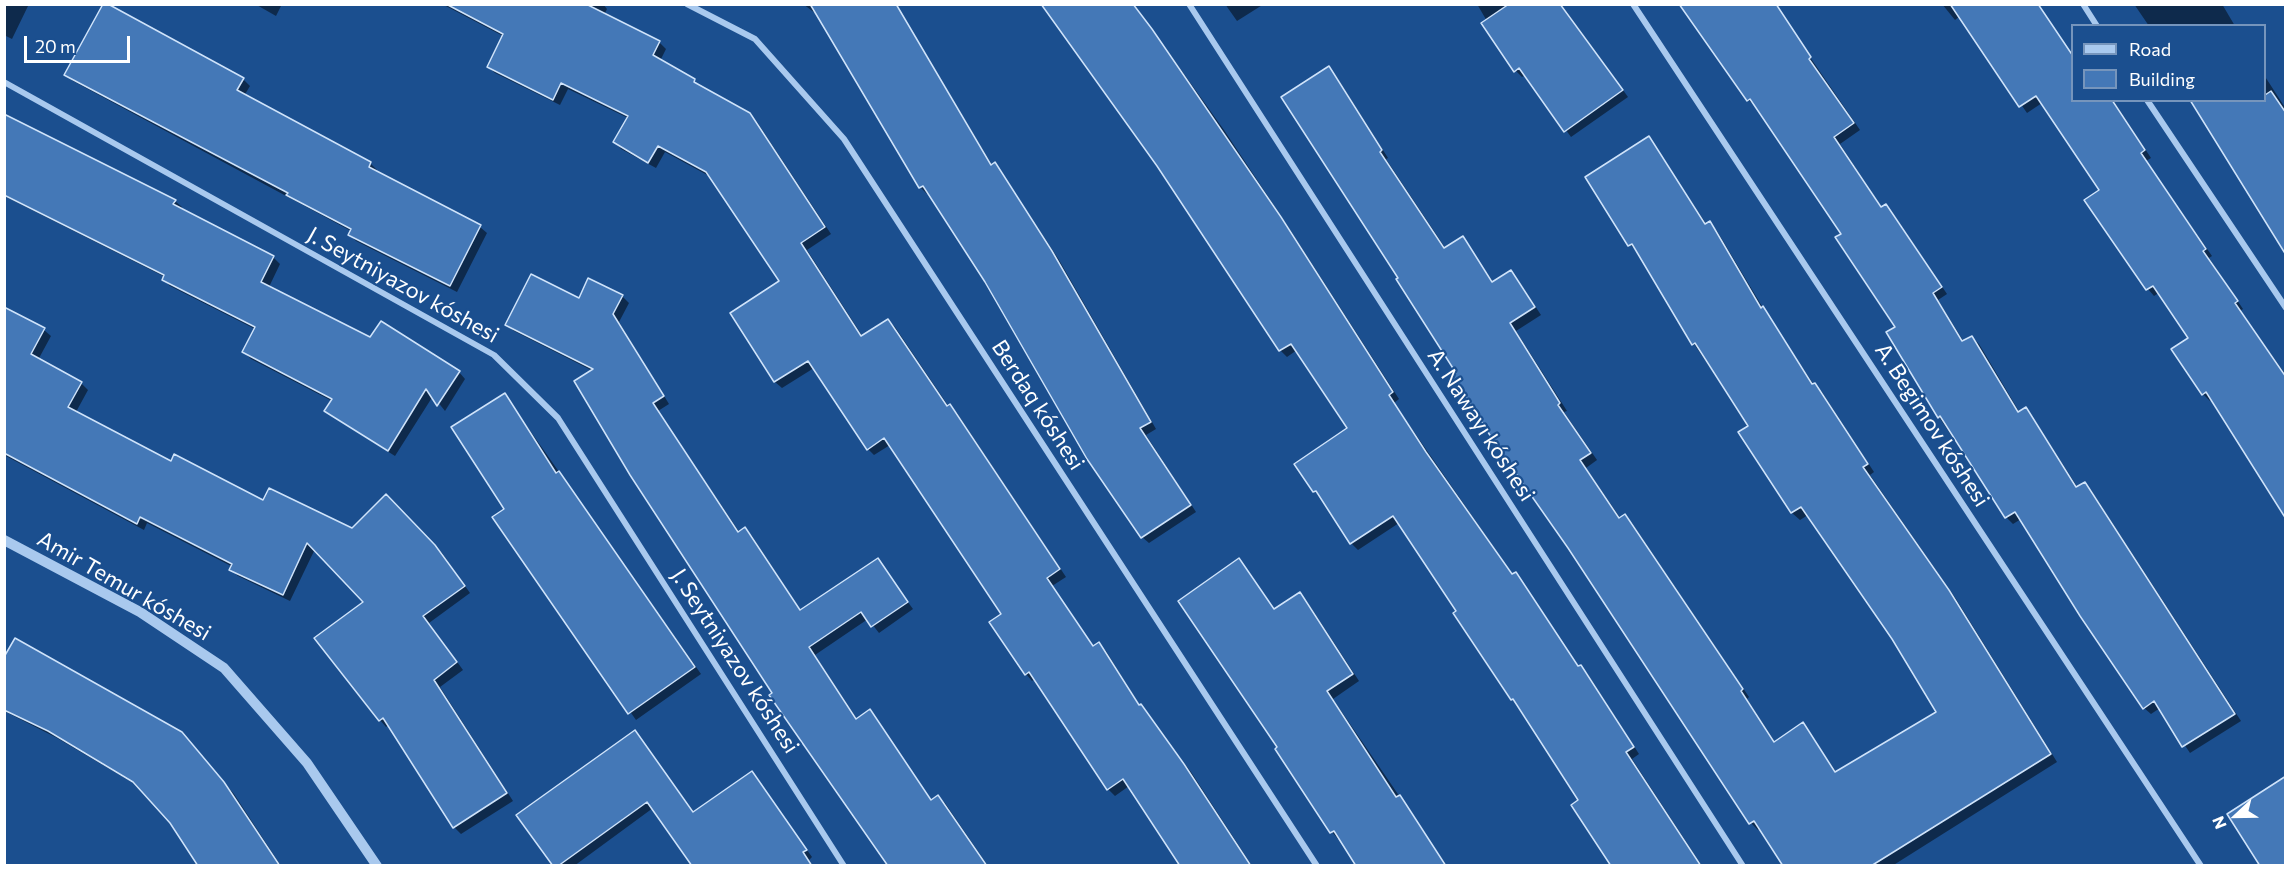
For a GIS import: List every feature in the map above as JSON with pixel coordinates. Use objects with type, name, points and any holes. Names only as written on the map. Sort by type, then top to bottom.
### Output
[{"type":"street","name":"Berdaq kóshesi","points":[[687,4],[755,39],[844,139],[1317,866]]},
{"type":"street","name":"A. Nawayı kóshesi","points":[[1189,4],[1743,866]]},
{"type":"street","name":"A. Begimov kóshesi","points":[[1633,4],[2201,866]]},
{"type":"street","points":[[2083,4],[2096,24]]},
{"type":"street","name":"J. Seytniyazov kóshesi","points":[[4,82],[494,355],[558,418],[844,866]]},
{"type":"street","points":[[2148,102],[2286,308]]},
{"type":"street","name":"Amir Temur kóshesi","points":[[4,540],[140,612],[224,668],[307,763],[377,866]]},
{"type":"building","points":[[103,4],[108,4],[244,78],[237,90],[371,162],[369,167],[481,225],[450,286],[348,235],[351,229],[286,195],[288,193],[64,75]]},
{"type":"building","points":[[446,4],[586,4],[660,41],[653,55],[695,79],[694,82],[750,113],[825,227],[801,243],[861,336],[888,319],[947,406],[950,404],[1060,569],[1047,578],[1093,646],[1099,642],[1139,705],[1141,704],[1184,764],[1251,866],[1180,866],[1123,779],[1107,790],[1029,672],[1025,675],[989,622],[1001,614],[884,438],[867,450],[808,361],[774,382],[730,313],[779,281],[706,172],[658,146],[648,163],[613,142],[628,116],[561,83],[553,100],[487,67],[503,34]]},
{"type":"building","points":[[810,4],[896,4],[991,165],[995,162],[1052,251],[1151,422],[1140,428],[1191,505],[1141,538],[1087,459],[985,282],[923,186],[919,188]]},
{"type":"building","points":[[1041,4],[1133,4],[1281,217],[1393,392],[1389,395],[1426,452],[1512,574],[1516,572],[1578,666],[1581,665],[1634,747],[1626,752],[1701,866],[1611,866],[1571,805],[1578,800],[1513,699],[1511,700],[1453,613],[1456,611],[1393,516],[1350,544],[1316,491],[1313,492],[1294,464],[1347,428],[1291,344],[1279,351],[1157,166]]},
{"type":"building","points":[[1509,4],[1560,4],[1623,90],[1564,132],[1519,68],[1514,72],[1481,23]]},
{"type":"building","points":[[1679,4],[1776,4],[1811,57],[1809,59],[1854,123],[1834,137],[1881,207],[1886,204],[1942,287],[1933,293],[1962,341],[1972,336],[2018,412],[2026,407],[2076,487],[2085,482],[2235,714],[2182,747],[2154,701],[2143,709],[2080,616],[2015,512],[2005,518],[1940,416],[1938,418],[1886,332],[1895,327],[1835,237],[1841,234],[1750,99],[1747,101]]},
{"type":"building","points":[[1950,4],[2038,4],[2071,53],[2071,102],[2113,102],[2145,150],[2141,153],[2206,249],[2203,251],[2238,301],[2235,303],[2286,377],[2286,519],[2206,392],[2202,395],[2171,349],[2188,338],[2153,286],[2146,290],[2084,200],[2099,190],[2036,96],[2019,107]]},
{"type":"building","points":[[1329,66],[1382,150],[1380,152],[1444,248],[1463,236],[1492,282],[1511,270],[1535,307],[1510,323],[1560,403],[1558,405],[1591,453],[1580,460],[1619,518],[1625,514],[1743,689],[1741,691],[1774,742],[1803,722],[1835,772],[1936,712],[1892,639],[1801,507],[1791,513],[1738,432],[1748,426],[1695,343],[1692,345],[1632,244],[1628,246],[1585,177],[1649,136],[1705,224],[1710,221],[1761,308],[1763,306],[1812,384],[1815,383],[1868,464],[1863,467],[1949,590],[2051,754],[1871,866],[1783,866],[1754,821],[1749,824],[1568,548],[1498,448],[1452,375],[1456,373],[1396,279],[1398,278],[1281,97]]},
{"type":"building","points":[[2271,91],[2286,113],[2286,255],[2191,102],[2266,102],[2266,94]]},
{"type":"building","points":[[4,114],[176,200],[173,204],[274,256],[261,282],[370,337],[381,321],[460,371],[437,406],[426,389],[388,451],[324,411],[332,399],[242,352],[255,327],[162,280],[164,275],[4,195]]},
{"type":"building","points":[[531,274],[579,298],[588,278],[623,295],[613,314],[664,396],[653,403],[738,532],[745,527],[800,610],[878,558],[908,602],[871,627],[861,612],[809,647],[856,719],[870,709],[931,800],[938,795],[987,866],[888,866],[769,695],[772,693],[630,475],[574,381],[593,369],[505,325]]},
{"type":"building","points":[[4,307],[45,328],[31,354],[82,382],[68,407],[171,461],[174,454],[263,500],[269,488],[352,528],[386,494],[435,545],[465,586],[423,616],[457,662],[434,680],[507,793],[453,828],[383,718],[379,721],[314,638],[363,602],[307,543],[283,595],[229,570],[232,564],[140,517],[137,524],[4,453]]},
{"type":"building","points":[[505,393],[556,473],[559,471],[695,667],[628,714],[492,517],[504,509],[451,427]]},
{"type":"building","points":[[1239,558],[1274,609],[1300,592],[1353,674],[1327,691],[1396,797],[1400,795],[1446,866],[1356,866],[1334,831],[1330,833],[1275,749],[1277,747],[1178,601]]},
{"type":"building","points":[[15,638],[182,732],[224,782],[280,866],[198,866],[170,823],[133,782],[48,731],[4,710],[4,657]]},
{"type":"building","points":[[635,730],[693,812],[752,771],[807,850],[803,852],[812,866],[692,866],[647,802],[558,866],[553,866],[516,815]]},
{"type":"building","points":[[2286,776],[2286,866],[2260,866],[2227,814]]}]
